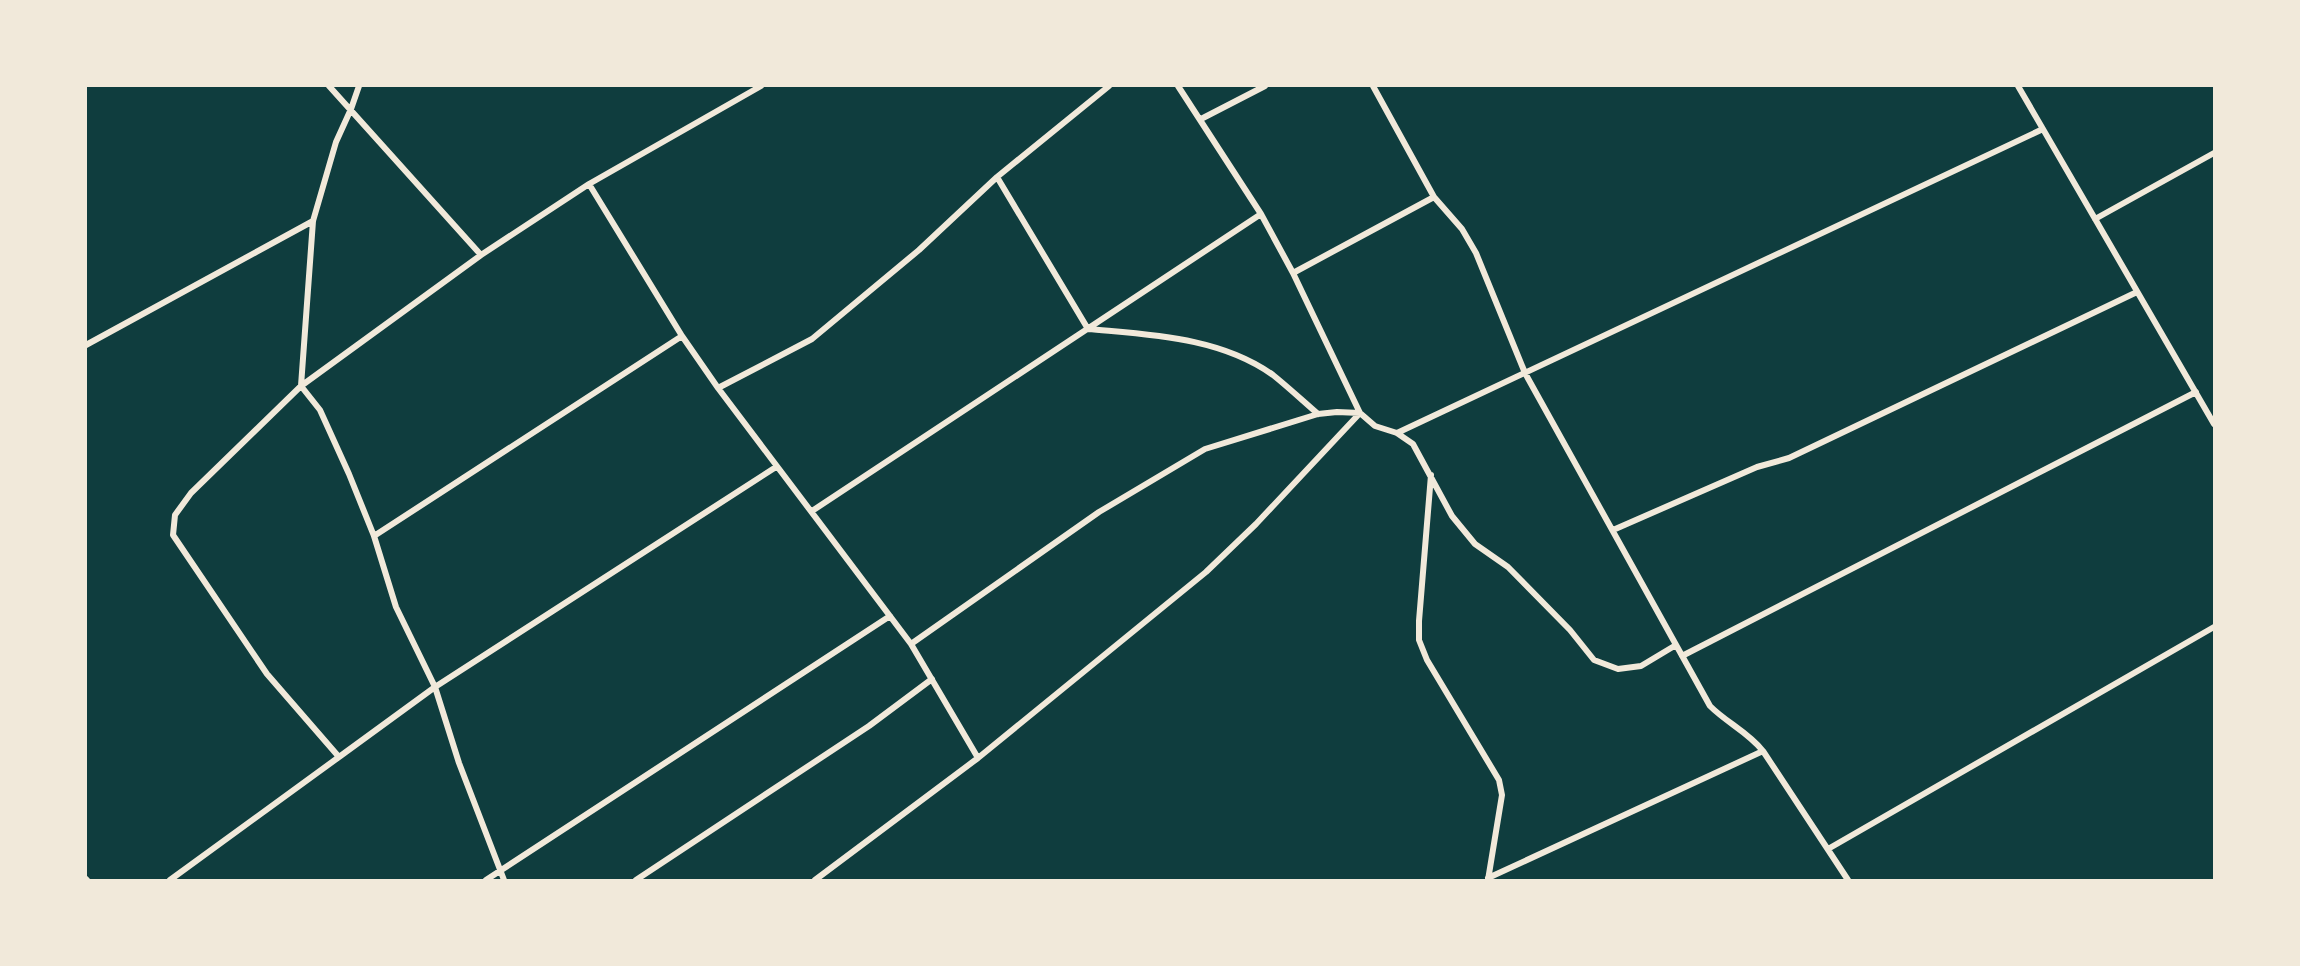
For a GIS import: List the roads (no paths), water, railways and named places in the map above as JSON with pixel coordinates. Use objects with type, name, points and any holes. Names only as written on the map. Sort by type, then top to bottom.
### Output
[{"type":"street","points":[[329,86],[481,255]]},
{"type":"street","points":[[359,86],[336,142],[313,221],[301,386],[320,410],[349,474],[374,536],[396,607],[435,687],[459,763],[504,880]]},
{"type":"street","points":[[339,757],[267,674],[173,535],[176,515],[191,493],[301,386],[481,255],[589,184],[761,86]]},
{"type":"street","points":[[718,388],[812,339],[919,250],[997,177],[1109,86]]},
{"type":"street","points":[[1178,86],[1261,214],[1293,273],[1360,413],[1375,426],[1397,433],[1413,444],[1452,516],[1475,544],[1508,567],[1570,630],[1594,660],[1618,669],[1641,666],[1676,645]]},
{"type":"street","points":[[1201,119],[1265,86]]},
{"type":"street","points":[[1374,86],[1434,197],[1462,229],[1476,253],[1525,373],[1710,706],[1723,719],[1752,738],[1763,751],[1848,880]]},
{"type":"street","points":[[2018,86],[2214,424]]},
{"type":"street","points":[[1397,433],[2043,129]]},
{"type":"street","points":[[2095,219],[2214,153]]},
{"type":"street","points":[[997,177],[1088,328]]},
{"type":"street","points":[[589,184],[682,336],[718,388],[911,644],[978,758]]},
{"type":"street","points":[[1293,273],[1434,197]]},
{"type":"street","points":[[812,511],[1261,214]]},
{"type":"street","points":[[86,345],[313,221]]},
{"type":"street","points":[[1613,530],[1756,467],[1789,458],[2137,292]]},
{"type":"street","points":[[1088,328],[1168,336],[1226,350],[1272,375],[1318,414]]},
{"type":"street","points":[[374,536],[682,336]]},
{"type":"street","points":[[1682,656],[2196,392]]},
{"type":"street","points":[[911,644],[1100,513],[1205,449],[1318,414],[1360,413]]},
{"type":"street","points":[[815,880],[978,758],[1206,572],[1256,524],[1360,413]]},
{"type":"street","points":[[170,880],[435,687],[776,467]]},
{"type":"street","points":[[1431,474],[1419,640],[1427,660],[1499,780],[1502,795],[1488,879]]},
{"type":"street","points":[[486,880],[890,616]]},
{"type":"street","points":[[1828,849],[2214,627]]},
{"type":"street","points":[[636,880],[869,726],[932,679]]},
{"type":"street","points":[[1488,879],[1763,751]]}]
